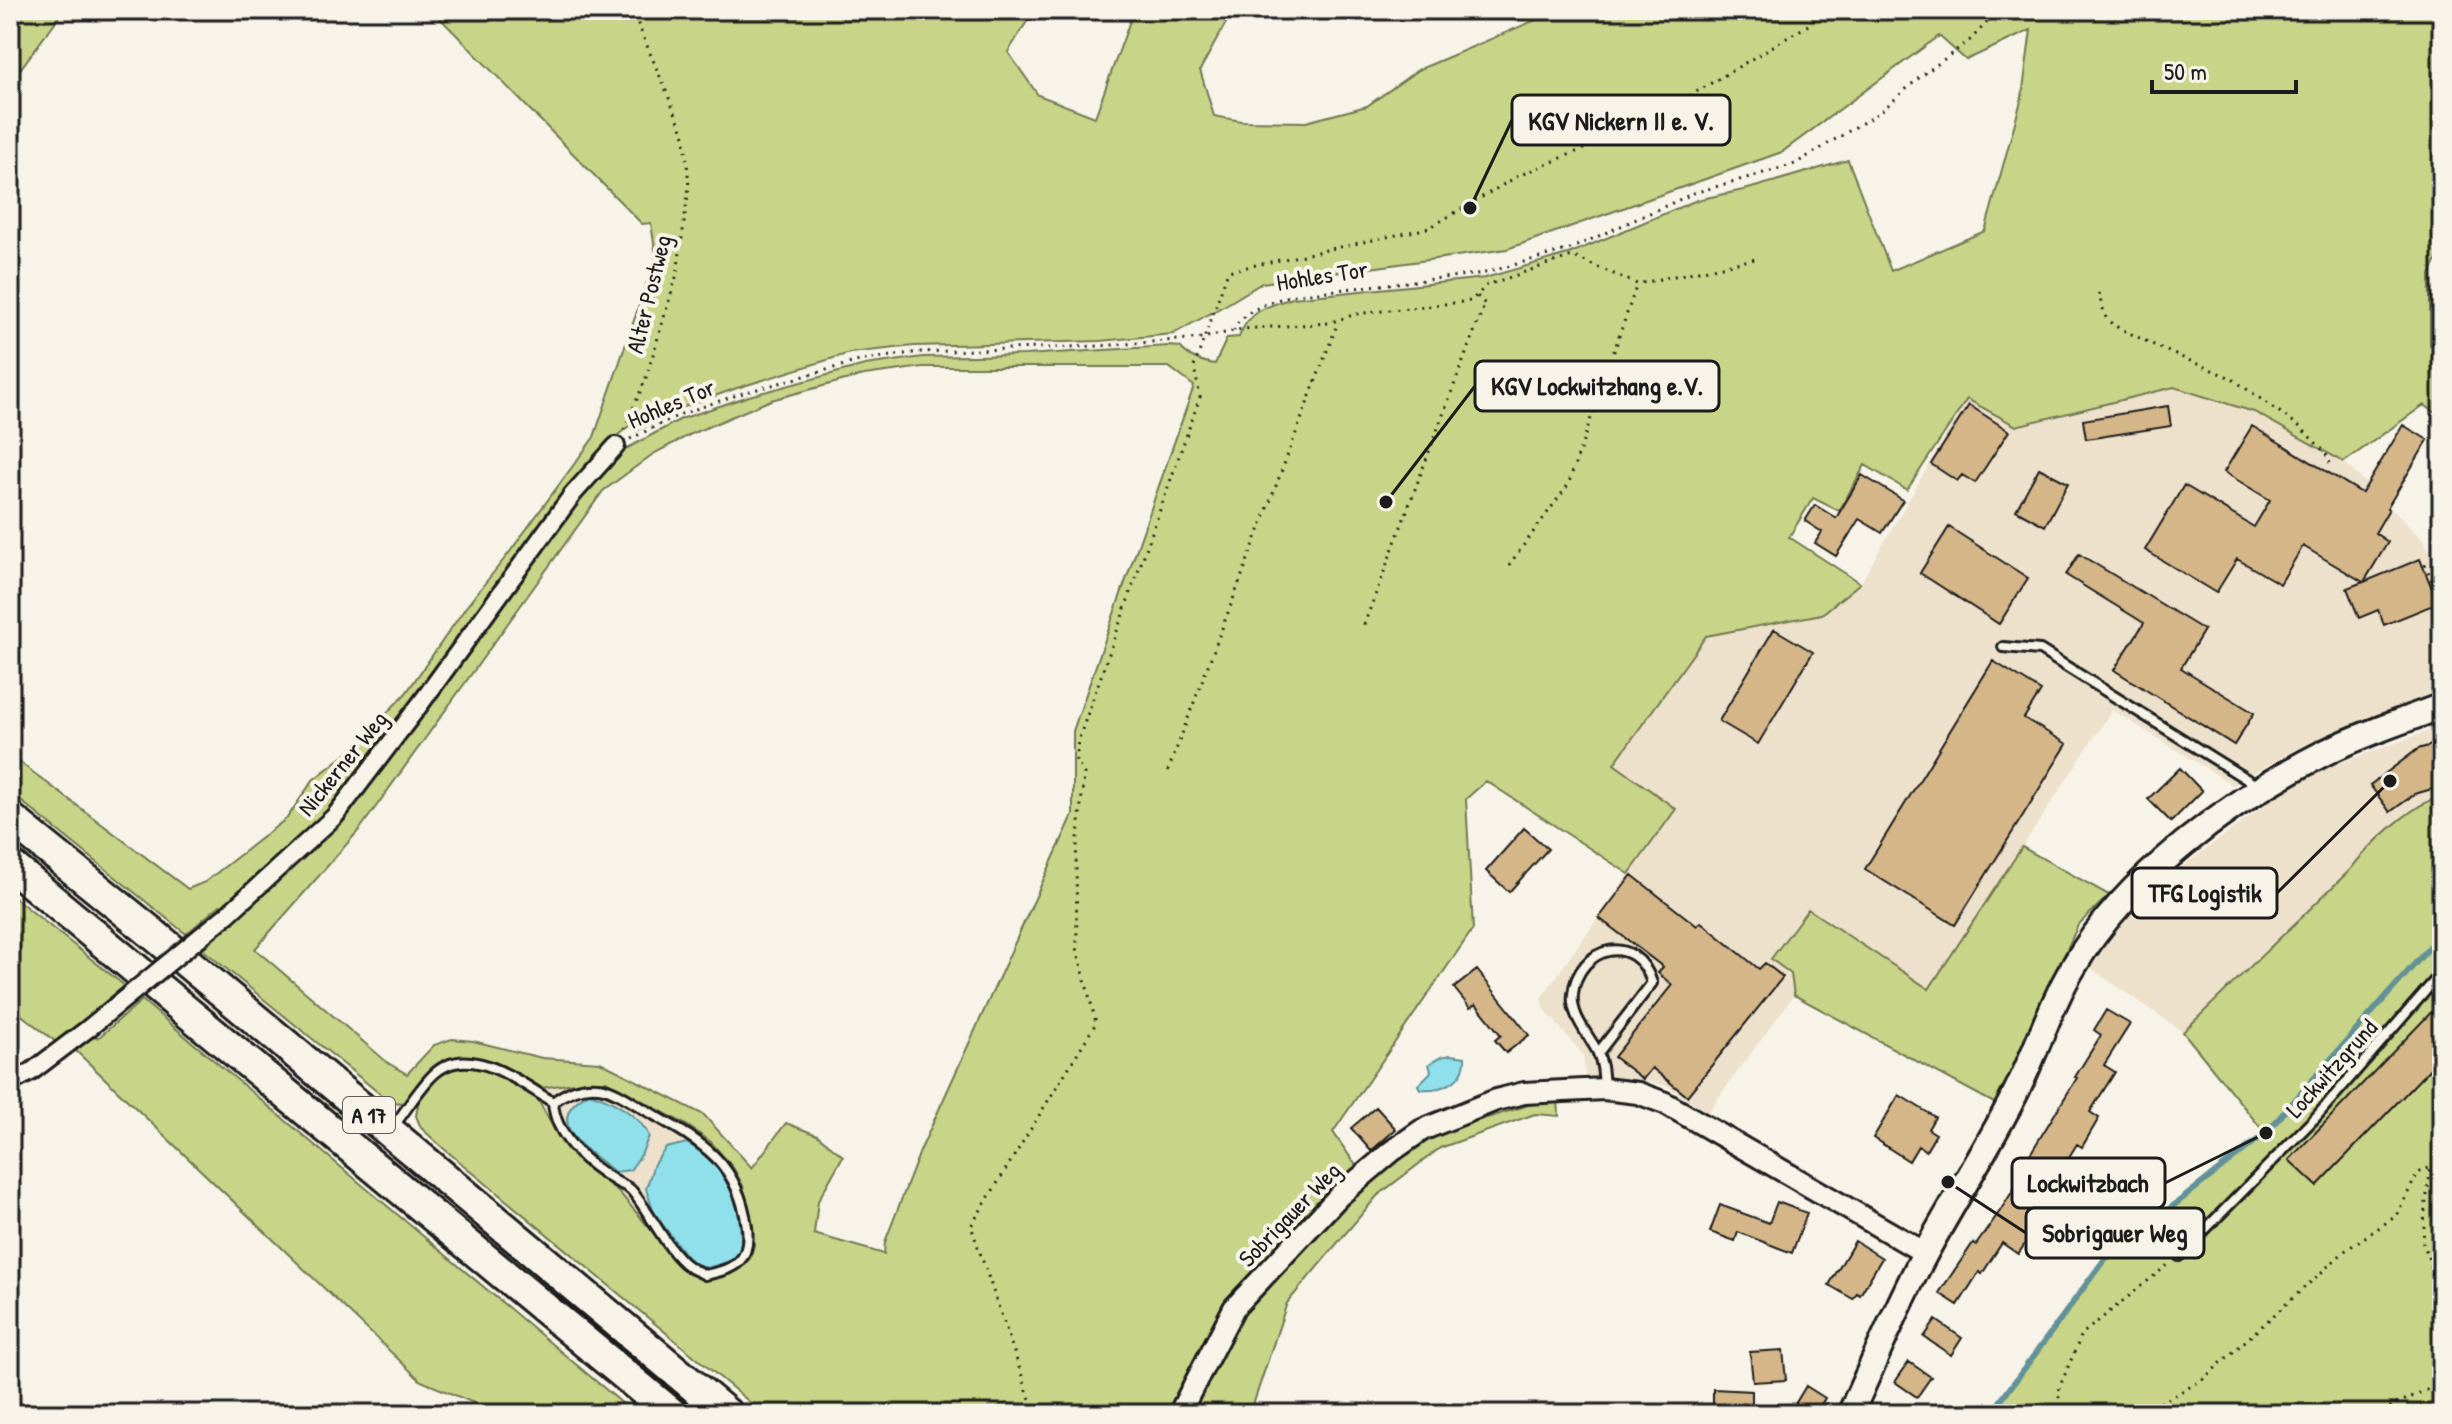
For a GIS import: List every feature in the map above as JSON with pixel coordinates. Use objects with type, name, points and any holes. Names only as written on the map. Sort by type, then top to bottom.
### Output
[{"type":"highway","name":"A 17","points":[[10,818],[727,1414]]},
{"type":"highway","name":"A 17","points":[[10,865],[672,1414]]},
{"type":"main road","points":[[1850,1414],[1925,1253],[2017,1091],[2073,966],[2106,920],[2139,884],[2185,844],[2223,813],[2261,788],[2325,752],[2442,706]]},
{"type":"street","name":"Nickerner Weg","points":[[10,1083],[31,1072],[89,1028],[228,914],[335,816],[573,494],[616,446]]},
{"type":"street","name":"Sobrigauer Weg","points":[[1179,1414],[1234,1308],[1340,1195],[1422,1130],[1496,1100],[1524,1093],[1604,1089],[1638,1093],[1665,1103],[1925,1253]]},
{"type":"lane","points":[[2003,647],[2040,650],[2261,788]]},
{"type":"lane","points":[[1598,1053],[1652,983],[1647,967],[1618,949],[1605,951],[1591,960],[1578,976],[1572,995],[1574,1011],[1598,1053],[1603,1068],[1604,1089]]},
{"type":"lane","name":"Lockwitzgrund","points":[[2179,1256],[2316,1117],[2442,972]]},
{"type":"lane","points":[[389,1132],[431,1076],[458,1060],[474,1061],[495,1068],[553,1102]]},
{"type":"lane","points":[[581,1087],[602,1087],[706,1147],[739,1188],[747,1231],[745,1255],[732,1267],[705,1275],[686,1265],[631,1188],[618,1183],[581,1156],[563,1134],[553,1113],[553,1102],[581,1087]]},
{"type":"path","name":"Alter Postweg","points":[[616,446],[646,378],[677,274],[689,187],[685,136],[632,10]]},
{"type":"path","points":[[1035,1414],[971,1226],[1096,1023],[1077,948],[1076,858],[1084,774],[1076,761],[1078,741],[1200,397],[1194,367],[1228,271],[1429,228],[1518,176],[1641,125],[1810,24],[1827,10]]},
{"type":"path","name":"Hohles Tor","points":[[616,446],[681,414],[743,393],[859,361],[918,352],[1100,346],[1203,338],[1234,331],[1242,318],[1268,302],[1293,295],[1485,273],[1570,249],[1694,193],[1795,164],[1880,112],[1970,40],[1999,10]]},
{"type":"path","points":[[1570,249],[1572,256]]},
{"type":"path","points":[[1234,331],[1307,326],[1356,314],[1471,301],[1487,285],[1572,256],[1637,284],[1755,259]]},
{"type":"path","points":[[1509,565],[1568,485],[1637,284]]},
{"type":"path","points":[[2098,293],[2106,318],[2113,325],[2231,378],[2298,425],[2325,452],[2330,463]]},
{"type":"path","points":[[1364,625],[1485,304],[1477,296]]},
{"type":"path","points":[[1168,771],[1338,320]]},
{"type":"path","points":[[2425,564],[2436,590],[2433,592]]},
{"type":"path","points":[[2139,1414],[2201,1381],[2346,1250],[2396,1216],[2418,1173],[2431,1167],[2423,1244],[2433,1271],[2442,1264]]},
{"type":"path","points":[[2057,1414],[2060,1386],[2082,1334],[2179,1256]]},
{"type":"path","points":[[2375,1414],[2442,1383]]},
{"type":"shaded area","points":[[2174,387],[2254,412],[2344,462],[2422,539],[2442,570],[2442,690],[2300,747],[2233,785],[2112,710],[1929,990],[1808,909],[1791,974],[1794,995],[1708,1112],[1667,1086],[1648,1081],[1586,1081],[1583,1055],[1544,1009],[1541,998],[1675,809],[1613,765],[1707,636],[1821,614],[1860,584],[1967,399],[2016,426]]},
{"type":"shaded area","points":[[2442,726],[2442,796],[2428,799],[2366,849],[2350,870],[2183,1032],[2089,967],[2147,893],[2289,787],[2332,766]]},
{"type":"shaded area","points":[[606,1081],[685,1124],[711,1142],[734,1169],[743,1186],[754,1245],[750,1259],[724,1277],[705,1278],[684,1269],[619,1192],[576,1159],[555,1131],[536,1096],[541,1088]]},
{"type":"green space","points":[[21,10],[64,10],[10,83],[10,22]]},
{"type":"green space","points":[[432,10],[1034,10],[1008,52],[1038,95],[1095,117],[1134,10],[1233,10],[1200,70],[1214,116],[1241,121],[1306,122],[1367,106],[1418,70],[1559,10],[2442,10],[2442,249],[2430,275],[2430,345],[2442,354],[2442,417],[2424,405],[2344,462],[2254,412],[2174,387],[2016,426],[1967,399],[1907,490],[1865,465],[1839,511],[1813,498],[1789,537],[1860,583],[1822,614],[1706,636],[1614,764],[1676,809],[1629,874],[1486,781],[1466,799],[1473,929],[1333,1132],[1366,1180],[1422,1138],[1545,1100],[1558,1099],[1559,1116],[1535,1114],[1440,1148],[1377,1196],[1287,1303],[1250,1414],[764,1414],[443,1148],[421,1128],[416,1116],[419,1100],[432,1082],[455,1065],[472,1065],[494,1072],[536,1096],[555,1131],[576,1159],[619,1192],[684,1269],[705,1278],[724,1277],[750,1259],[754,1245],[743,1186],[734,1169],[711,1142],[685,1124],[606,1081],[541,1088],[500,1066],[477,1058],[460,1057],[446,1061],[431,1072],[404,1103],[390,1102],[202,949],[316,847],[379,775],[583,493],[624,450],[681,419],[749,396],[865,365],[923,357],[1025,355],[1169,346],[1180,347],[1196,359],[1215,364],[1227,338],[1239,337],[1253,315],[1293,298],[1485,278],[1571,253],[1697,200],[1748,189],[1848,160],[1891,271],[1985,231],[2022,97],[2031,30],[1966,60],[1939,36],[1782,152],[1507,249],[1262,283],[1173,334],[1100,341],[914,346],[850,353],[681,408],[636,431],[630,425],[611,441],[483,602],[407,710],[306,838],[224,909],[220,905],[186,934],[10,792],[10,755],[188,889],[205,882],[287,818],[313,780],[350,751],[406,693],[466,607],[594,437],[656,256],[651,223],[642,224]],"holes":[[[923,367],[1169,367],[1194,386],[1073,731],[1073,815],[921,1149],[885,1242],[884,1254],[814,1234],[818,1201],[843,1156],[817,1135],[786,1123],[752,1168],[704,1115],[600,1062],[542,1058],[473,1041],[452,1039],[434,1045],[407,1074],[388,1063],[255,949],[360,829],[603,491],[653,454],[771,400],[864,375]]]},
{"type":"green space","points":[[2442,796],[2442,1414],[1991,1414],[2104,1260],[2265,1133],[2183,1032],[2379,838],[2418,807]]},
{"type":"green space","points":[[2022,847],[2109,895],[2078,925],[1996,1104],[1794,995],[1791,974],[1771,959],[1808,909],[1929,989]]},
{"type":"green space","points":[[10,894],[125,986],[84,1023],[56,1042],[10,1006]]},
{"type":"green space","points":[[142,1000],[635,1414],[500,1414],[421,1381],[74,1049],[93,1033],[98,1038]]},
{"type":"water","points":[[1450,1055],[1465,1057],[1457,1079],[1444,1086],[1420,1089],[1418,1085],[1431,1072],[1429,1064]]},
{"type":"water","points":[[589,1093],[624,1109],[645,1128],[649,1136],[630,1170],[615,1172],[592,1155],[573,1135],[568,1125],[568,1114],[574,1104]]},
{"type":"water","points":[[687,1143],[713,1163],[723,1176],[736,1204],[739,1220],[740,1253],[730,1261],[707,1268],[690,1261],[654,1213],[646,1189],[654,1164],[666,1148]]},
{"type":"building","points":[[1969,405],[2009,431],[1975,483],[1962,475],[1957,481],[1931,464]]},
{"type":"building","points":[[2168,406],[2171,426],[2086,439],[2083,420]]},
{"type":"building","points":[[2403,425],[2428,440],[2375,533],[2388,542],[2364,582],[2420,559],[2438,603],[2384,625],[2378,610],[2359,618],[2347,588],[2363,582],[2303,546],[2280,584],[2237,559],[2216,593],[2145,550],[2184,485],[2254,527],[2270,500],[2224,472],[2252,426],[2362,493]]},
{"type":"building","points":[[2039,468],[2068,483],[2045,526],[2016,510]]},
{"type":"building","points":[[1862,475],[1903,500],[1882,533],[1859,519],[1836,556],[1815,543],[1822,532],[1805,521],[1815,505],[1836,518]]},
{"type":"building","points":[[1949,527],[2028,578],[1999,624],[1920,573]]},
{"type":"building","points":[[2079,554],[2204,630],[2181,668],[2254,713],[2234,745],[2114,670],[2144,623],[2066,575]]},
{"type":"building","points":[[1774,629],[1813,652],[1758,744],[1719,721]]},
{"type":"building","points":[[1993,661],[2041,691],[2024,718],[2067,744],[1955,925],[1865,869]]},
{"type":"building","points":[[2442,742],[2442,786],[2415,794],[2390,812],[2370,785],[2418,749]]},
{"type":"building","points":[[2180,768],[2202,791],[2171,822],[2148,799]]},
{"type":"building","points":[[1524,828],[1548,849],[1509,892],[1486,871]]},
{"type":"building","points":[[1632,875],[1697,926],[1701,922],[1759,969],[1765,963],[1783,977],[1687,1096],[1652,1068],[1643,1079],[1614,1057],[1672,985],[1658,973],[1663,967],[1599,918]]},
{"type":"building","points":[[1477,970],[1529,1035],[1506,1053],[1495,1040],[1501,1035],[1476,1004],[1470,1008],[1454,988]]},
{"type":"building","points":[[2442,1001],[2442,1056],[2317,1186],[2289,1160]]},
{"type":"building","points":[[2106,1010],[2130,1024],[2104,1065],[2115,1072],[2090,1112],[2099,1118],[2082,1147],[2077,1144],[2046,1194],[2057,1200],[2041,1226],[2039,1224],[2018,1254],[2002,1243],[1958,1305],[1939,1293],[1973,1243],[1976,1245],[2000,1211],[2031,1162],[2027,1159],[2101,1035],[2094,1030]]},
{"type":"building","points":[[1899,1095],[1935,1117],[1928,1129],[1936,1134],[1926,1151],[1918,1146],[1909,1161],[1873,1138]]},
{"type":"building","points":[[1376,1107],[1396,1129],[1371,1151],[1351,1128]]},
{"type":"building","points":[[1777,1202],[1807,1213],[1792,1253],[1738,1232],[1735,1241],[1710,1232],[1720,1205],[1769,1223]]},
{"type":"building","points":[[1855,1241],[1882,1258],[1860,1295],[1857,1293],[1853,1299],[1829,1285]]},
{"type":"building","points":[[1936,1320],[1962,1338],[1951,1355],[1924,1337]]},
{"type":"building","points":[[1783,1350],[1786,1380],[1753,1382],[1750,1352]]},
{"type":"building","points":[[1909,1362],[1931,1377],[1917,1397],[1895,1382]]},
{"type":"building","points":[[1806,1386],[1825,1398],[1815,1414],[1789,1414]]},
{"type":"building","points":[[1713,1389],[1752,1391],[1752,1414],[1722,1414],[1722,1410],[1713,1409]]},
{"type":"waterway","points":[[1991,1414],[2104,1260],[2266,1133],[2442,933]]},
{"type":"place","name":"KGV Nickern II e. V.","points":[[1470,208]]},
{"type":"place","name":"KGV Lockwitzhang e.V.","points":[[1386,502]]},
{"type":"place","name":"TFG Logistik","points":[[2390,781]]},
{"type":"place","name":"Lockwitzbach","points":[[2266,1133]]},
{"type":"place","name":"Sobrigauer Weg","points":[[1948,1182]]}]
